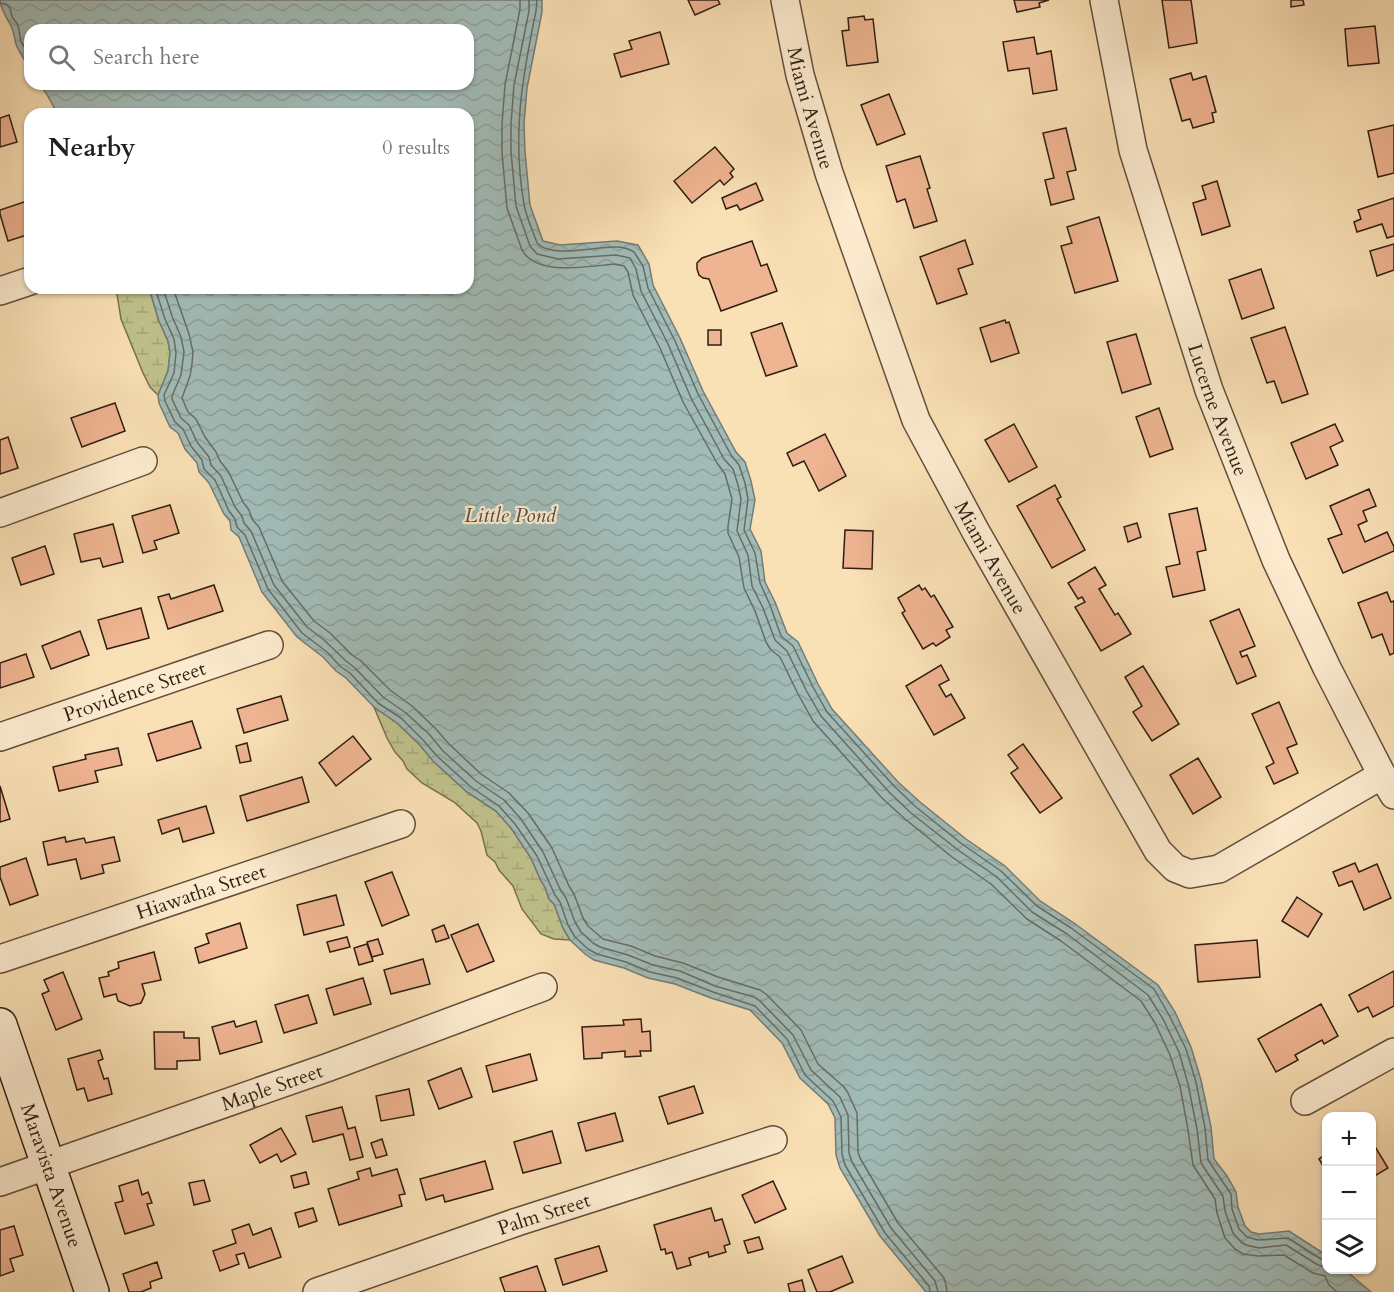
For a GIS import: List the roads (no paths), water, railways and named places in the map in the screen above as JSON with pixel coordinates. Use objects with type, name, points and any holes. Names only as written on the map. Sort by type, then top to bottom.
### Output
[{"type":"main road","name":"Maravista Avenue","points":[[0,1025],[92,1292]]},
{"type":"street","name":"Miami Avenue","points":[[785,0],[800,75],[830,173],[916,420],[976,532],[1158,851],[1175,868],[1190,874],[1219,869],[1388,785]]},
{"type":"street","name":"Lucerne Avenue","points":[[1104,0],[1133,150],[1209,390],[1276,560],[1327,668],[1388,785]]},
{"type":"street","points":[[0,291],[24,283]]},
{"type":"street","points":[[0,513],[142,461]]},
{"type":"street","name":"Providence Street","points":[[0,737],[269,645]]},
{"type":"street","name":"Hiawatha Street","points":[[0,959],[401,824]]},
{"type":"street","name":"Maple Street","points":[[0,1182],[329,1067],[543,987]]},
{"type":"street","points":[[1305,1101],[1394,1052]]},
{"type":"street","name":"Palm Street","points":[[317,1292],[517,1222],[773,1140]]},
{"type":"water","name":"Little Pond","points":[[0,0],[542,0],[542,12],[527,88],[524,124],[530,205],[543,241],[560,245],[617,241],[638,245],[649,264],[653,285],[680,338],[703,391],[736,452],[745,462],[755,500],[750,529],[761,551],[765,582],[787,633],[798,642],[832,709],[898,782],[920,802],[966,839],[1005,866],[1040,901],[1158,985],[1175,1012],[1191,1047],[1211,1127],[1214,1159],[1236,1192],[1238,1207],[1245,1226],[1251,1232],[1259,1234],[1289,1231],[1322,1252],[1322,1274],[1350,1274],[1371,1292],[926,1292],[880,1236],[840,1168],[836,1155],[835,1118],[828,1104],[800,1078],[782,1043],[750,1010],[675,984],[648,978],[624,968],[594,960],[585,954],[570,940],[531,858],[511,828],[496,811],[467,792],[397,723],[374,707],[323,657],[297,637],[262,592],[239,537],[231,530],[230,521],[224,514],[209,483],[199,472],[197,463],[185,449],[178,433],[170,427],[159,403],[158,395],[168,371],[170,353],[168,341],[151,294],[474,294],[474,108],[55,108],[44,90],[474,90],[474,24],[24,24],[24,59],[2,10]]}]
